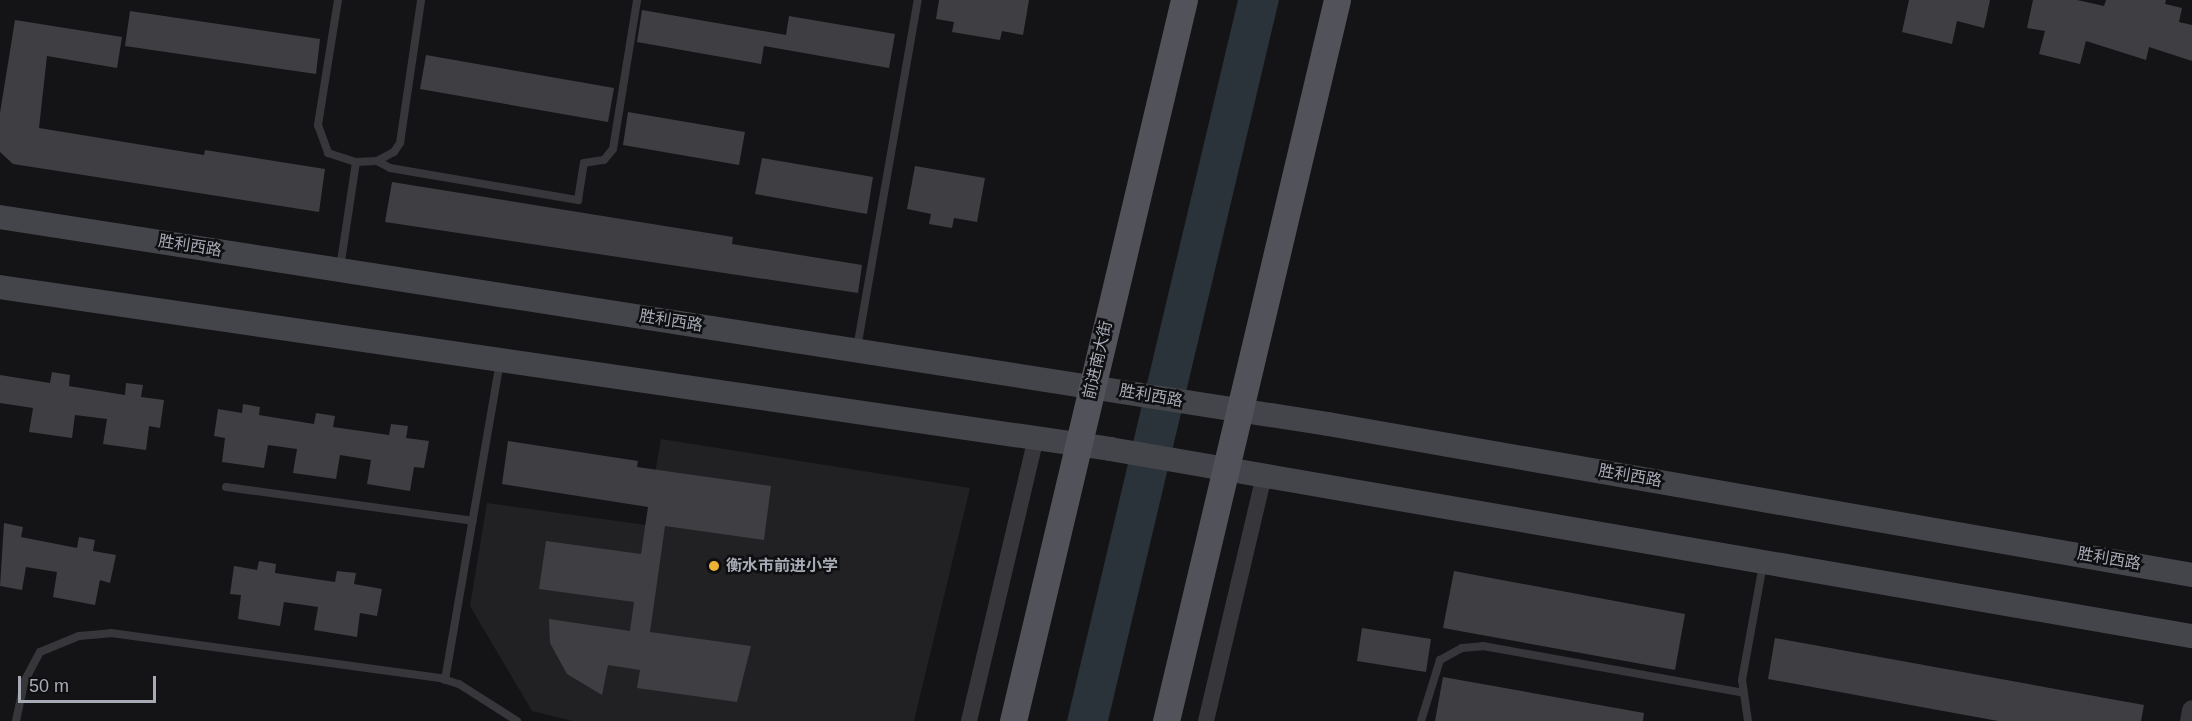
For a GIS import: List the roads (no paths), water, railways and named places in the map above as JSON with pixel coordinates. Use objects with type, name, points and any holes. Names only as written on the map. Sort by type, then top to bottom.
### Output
[{"type":"main road","name":"前进南大街","points":[[1013,721],[1184,0]]},
{"type":"main road","points":[[1166,721],[1337,0]]},
{"type":"main road","name":"胜利西路","points":[[0,217],[1119,390],[2192,575]]},
{"type":"main road","points":[[0,287],[1110,449],[2192,636]]},
{"type":"street","points":[[969,721],[1036,438]]},
{"type":"street","points":[[1206,721],[1264,476]]},
{"type":"street","points":[[2190,721],[2192,710]]},
{"type":"lane","points":[[338,0],[318,125],[328,153],[356,162],[377,161],[394,152],[399,143],[421,0]]},
{"type":"lane","points":[[377,161],[390,168],[578,200],[584,163],[604,160],[613,149],[637,0]]},
{"type":"lane","points":[[857,349],[918,0]]},
{"type":"lane","points":[[339,269],[356,162]]},
{"type":"lane","points":[[445,680],[501,359]]},
{"type":"lane","points":[[226,487],[472,521]]},
{"type":"lane","points":[[1748,721],[1742,680],[1764,562]]},
{"type":"lane","points":[[16,721],[24,682],[40,652],[94,634],[445,680],[517,721]]},
{"type":"lane","points":[[1421,721],[1440,660],[1462,648],[1482,646],[1744,693]]},
{"type":"place","name":"衡水市前进小学","points":[[714,566]]}]
